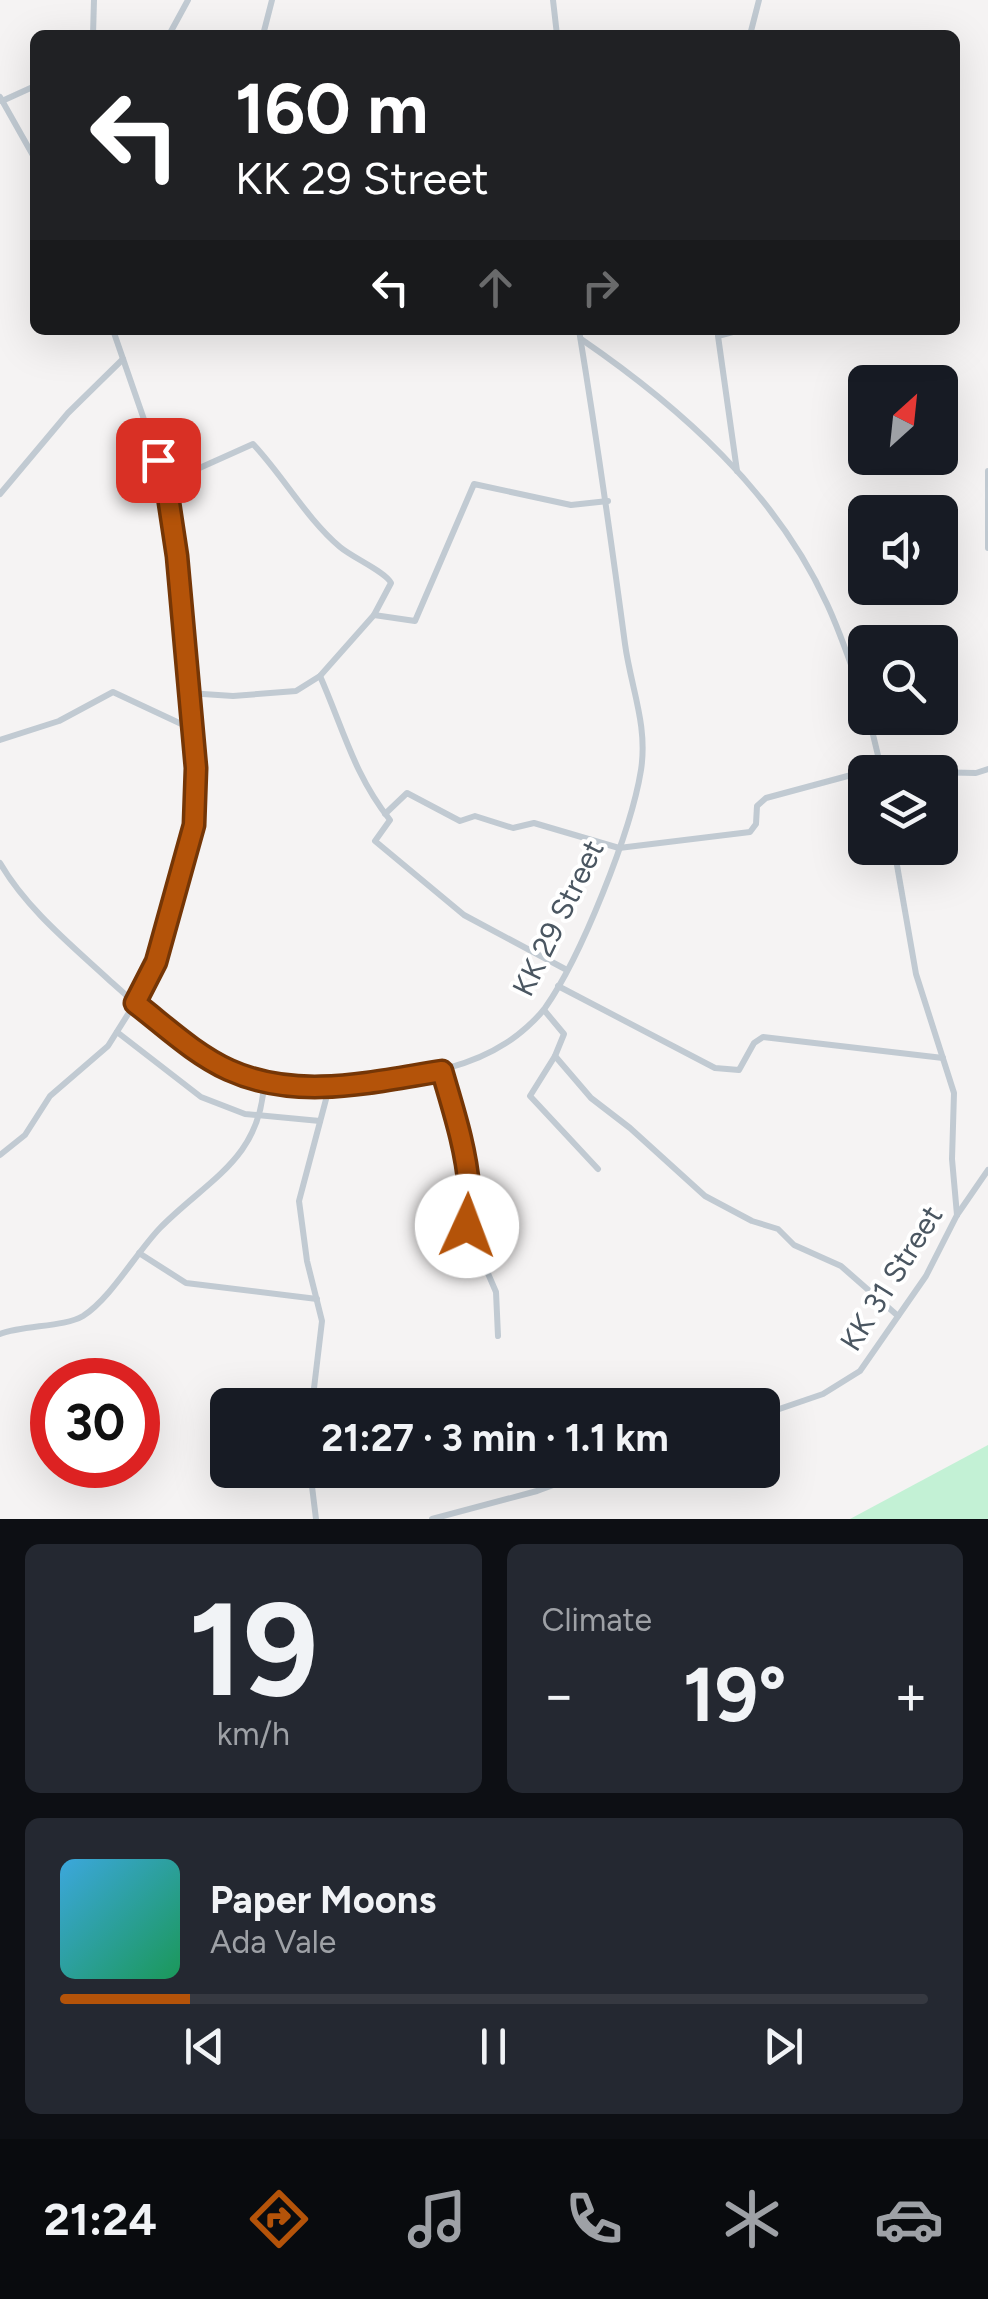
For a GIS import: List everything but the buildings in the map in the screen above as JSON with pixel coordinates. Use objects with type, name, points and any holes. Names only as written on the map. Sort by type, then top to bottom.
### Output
[{"type":"street","points":[[93,30],[94,0]]},
{"type":"street","points":[[173,30],[188,0]]},
{"type":"street","points":[[264,30],[272,0]]},
{"type":"street","points":[[553,0],[556,30]]},
{"type":"street","points":[[751,30],[759,0]]},
{"type":"street","points":[[30,88],[1,99],[30,149]]},
{"type":"street","points":[[0,1155],[18,1142],[50,1096],[91,1064],[135,1003],[156,962],[194,825],[196,768],[166,483],[116,335]]},
{"type":"street","name":"KK 29 Street","points":[[0,863],[38,913],[135,1003],[203,1056],[264,1082],[329,1088],[442,1071],[508,1042],[544,1010],[619,848],[640,774],[643,722],[626,650],[608,502],[580,335]]},
{"type":"street","points":[[581,335],[700,430],[756,491],[827,602],[848,658]]},
{"type":"street","points":[[717,335],[737,471]]},
{"type":"street","points":[[0,494],[68,413],[123,359]]},
{"type":"street","points":[[166,483],[253,444],[321,530],[364,565],[390,578],[374,614],[320,676],[282,695],[188,693]]},
{"type":"street","points":[[988,471],[988,548]]},
{"type":"street","points":[[374,614],[416,622],[474,484],[571,505],[608,502]]},
{"type":"street","points":[[320,676],[345,732],[355,767],[369,795],[390,820],[375,837],[379,845],[464,915],[566,969]]},
{"type":"street","points":[[0,740],[60,721],[113,692],[190,728]]},
{"type":"street","points":[[958,773],[976,774],[988,769]]},
{"type":"street","points":[[385,814],[408,793],[460,820],[475,816],[513,828],[534,823],[619,848],[750,832],[756,824],[757,806],[766,798],[848,778]]},
{"type":"street","points":[[897,865],[916,974],[954,1093],[952,1159],[957,1215]]},
{"type":"street","points":[[558,986],[715,1068],[740,1070],[758,1038],[944,1058]]},
{"type":"street","points":[[544,1010],[564,1034],[556,1056],[530,1096],[598,1169]]},
{"type":"street","points":[[117,1032],[200,1097],[245,1114],[320,1121]]},
{"type":"street","points":[[556,1056],[591,1098],[705,1196],[752,1221],[778,1229],[794,1245],[841,1266],[898,1316]]},
{"type":"street","points":[[442,1071],[466,1166],[470,1194],[464,1218],[496,1292],[498,1336]]},
{"type":"street","points":[[0,1334],[84,1315],[160,1228],[213,1185],[242,1150],[260,1115],[264,1082]]},
{"type":"street","points":[[313,1388],[321,1336],[299,1201],[329,1088]]},
{"type":"street","name":"KK 31 Street","points":[[780,1409],[823,1394],[860,1371],[926,1276],[957,1215],[988,1170]]},
{"type":"street","points":[[140,1253],[186,1283],[316,1298]]},
{"type":"street","points":[[312,1488],[316,1519]]},
{"type":"street","points":[[432,1519],[545,1488]]},
{"type":"green space","points":[[988,1445],[988,1519],[850,1519]]},
{"type":"route","points":[[158,460],[166,483],[177,556],[196,768],[194,825],[156,962],[135,1003],[203,1056],[230,1071],[264,1082],[329,1088],[442,1071],[464,1149],[470,1194],[464,1218],[467,1226]]}]
